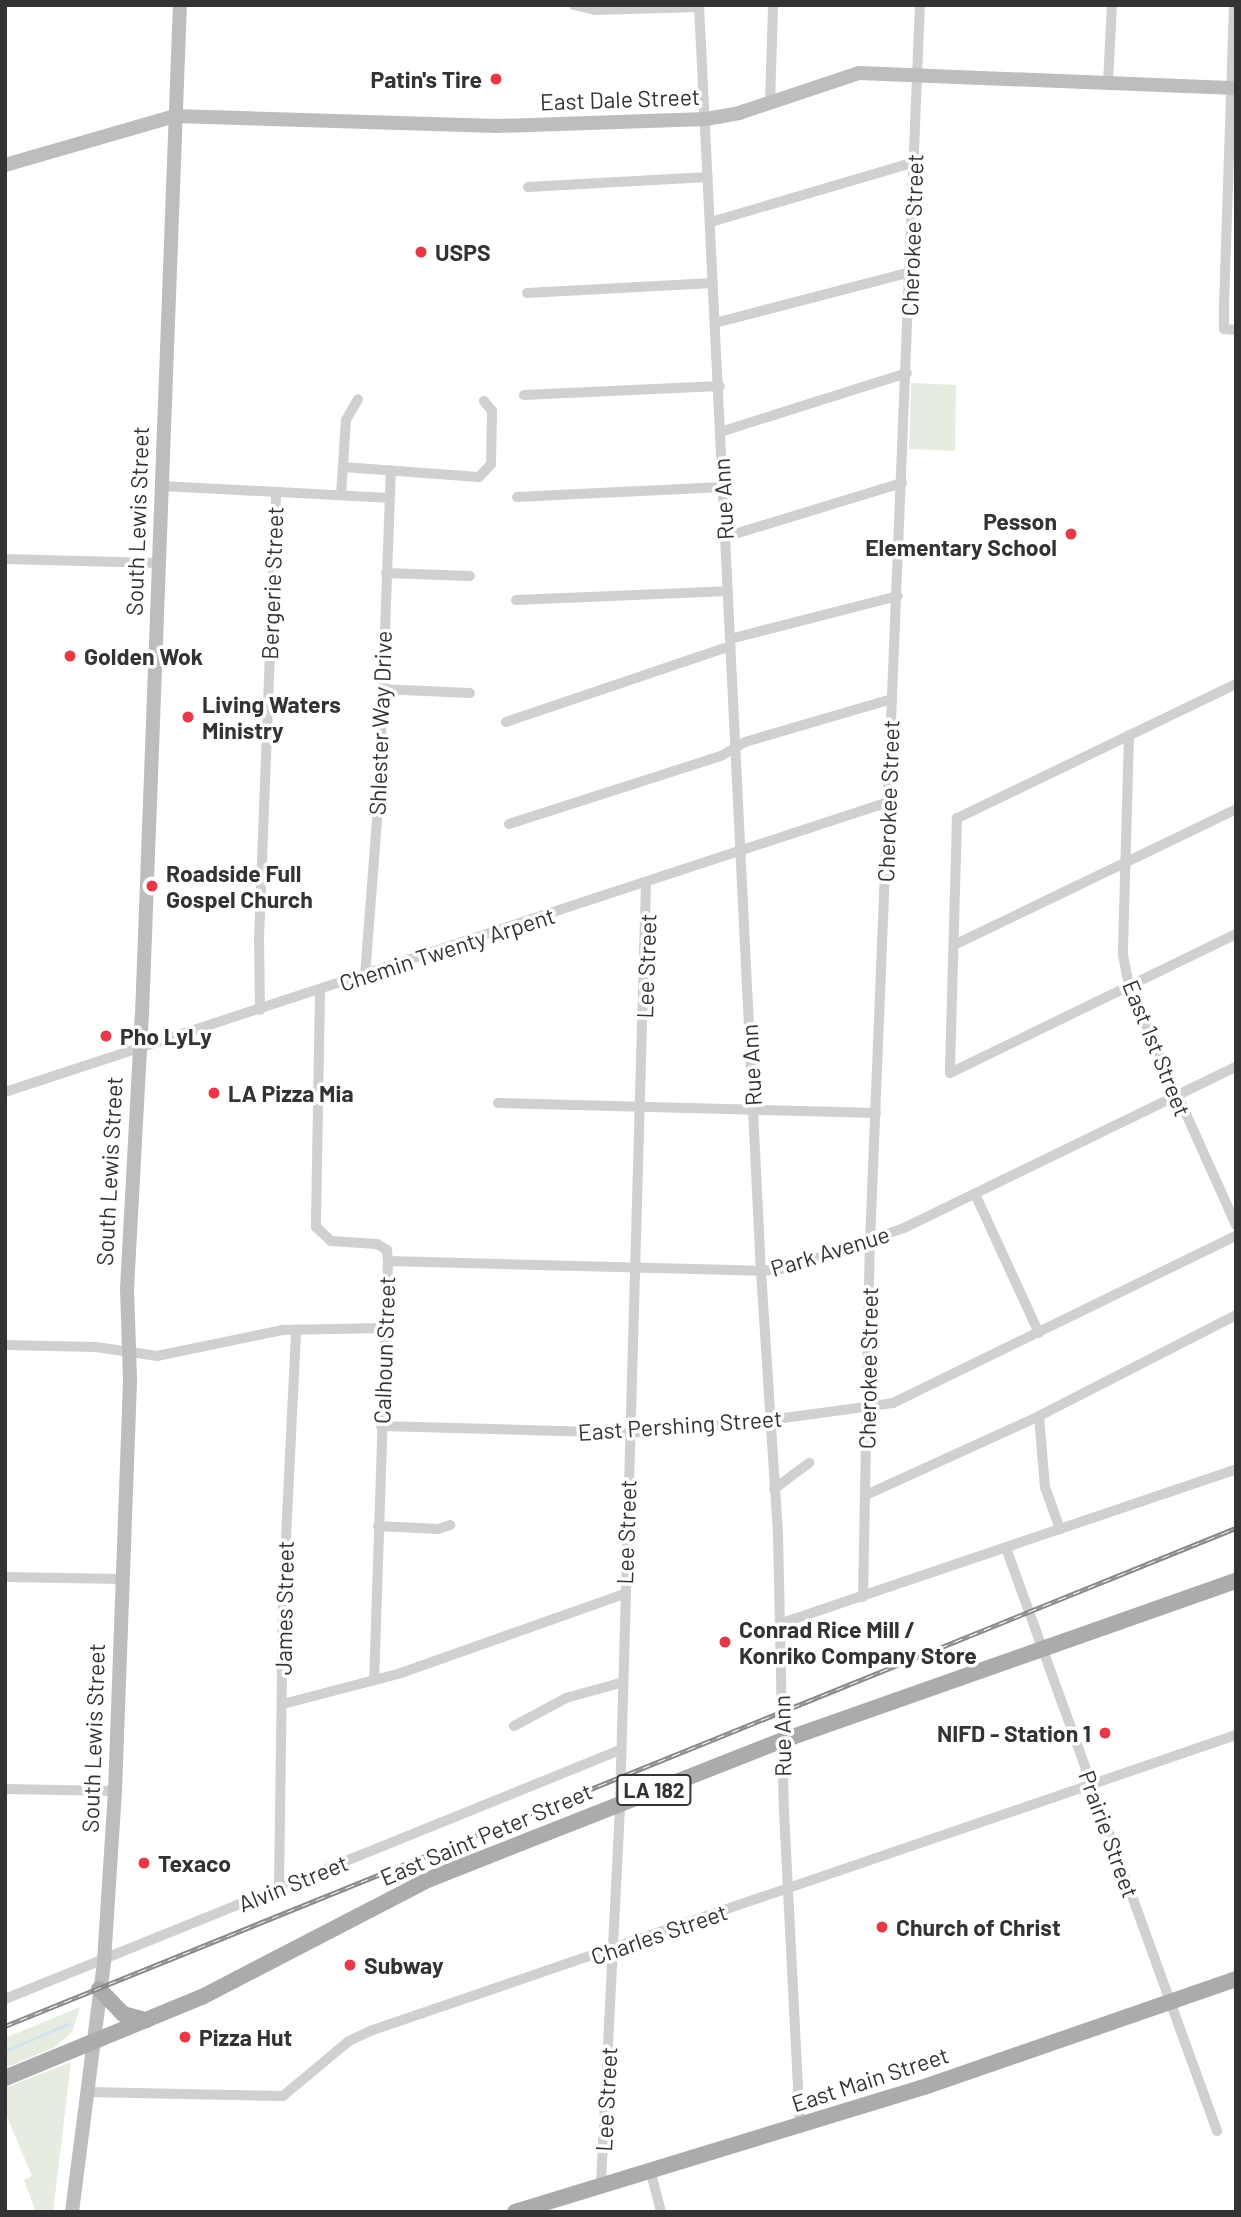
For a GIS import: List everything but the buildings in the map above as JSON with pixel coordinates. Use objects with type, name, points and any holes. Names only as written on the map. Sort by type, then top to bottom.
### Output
[{"type":"main road","name":"South Lewis Street","points":[[72,2212],[87,2092],[90,2042],[104,1961],[115,1791],[138,1051],[180,5]]},
{"type":"main road","name":"East Dale Street","points":[[5,165],[175,116],[497,126],[706,119],[769,103],[859,73],[1233,88]]},
{"type":"main road","name":"East Saint Peter Street","points":[[5,2078],[266,1967],[430,1879],[781,1741],[1236,1581]]},
{"type":"main road","name":"East Main Street","points":[[515,2212],[601,2183],[800,2125],[1236,1979]]},
{"type":"main road","points":[[99,1989],[123,2014],[146,2020]]},
{"type":"street","points":[[574,5],[595,10],[699,6]]},
{"type":"street","points":[[769,103],[774,5]]},
{"type":"street","name":"Cherokee Street","points":[[863,1598],[870,1242],[920,5]]},
{"type":"street","points":[[1108,83],[1112,5]]},
{"type":"street","points":[[1234,5],[1224,329],[1236,330]]},
{"type":"street","name":"Rue Ann","points":[[699,6],[720,386],[734,748],[768,1418],[782,1623],[781,1741],[800,2125]]},
{"type":"street","points":[[710,222],[915,162]]},
{"type":"street","points":[[528,187],[708,177]]},
{"type":"street","points":[[715,323],[911,272]]},
{"type":"street","points":[[527,293],[713,283]]},
{"type":"street","points":[[720,432],[907,373]]},
{"type":"street","points":[[524,395],[720,386]]},
{"type":"street","points":[[341,495],[346,420],[358,398]]},
{"type":"street","points":[[343,467],[479,477],[491,464],[492,411],[484,401]]},
{"type":"street","name":"Shlester Way Drive","points":[[365,976],[379,794],[391,470]]},
{"type":"street","points":[[725,537],[902,483]]},
{"type":"street","points":[[162,486],[389,498]]},
{"type":"street","points":[[517,497],[723,487]]},
{"type":"street","name":"Bergerie Street","points":[[260,1010],[258,939],[276,492]]},
{"type":"street","points":[[5,559],[158,564]]},
{"type":"street","points":[[386,573],[470,576]]},
{"type":"street","points":[[516,600],[728,591]]},
{"type":"street","points":[[506,722],[730,643],[898,596]]},
{"type":"street","points":[[1236,684],[957,818],[950,1073],[1236,934]]},
{"type":"street","points":[[381,689],[470,693]]},
{"type":"street","points":[[509,824],[734,748],[892,699]]},
{"type":"street","name":"East 1st Street","points":[[1129,735],[1123,955],[1129,987],[1236,1225]]},
{"type":"street","name":"Chemin Twenty Arpent","points":[[5,1092],[320,992],[888,802]]},
{"type":"street","points":[[954,945],[1236,809]]},
{"type":"street","name":"Lee Street","points":[[601,2183],[620,1803],[621,1683],[646,882]]},
{"type":"street","name":"Calhoun Street","points":[[320,992],[316,1227],[331,1241],[377,1244],[387,1250],[388,1261],[383,1328],[374,1680]]},
{"type":"street","name":"Park Avenue","points":[[388,1261],[761,1271],[789,1268],[870,1242],[1236,1068]]},
{"type":"street","points":[[498,1103],[876,1112]]},
{"type":"street","points":[[975,1194],[1038,1333]]},
{"type":"street","name":"East Pershing Street","points":[[381,1426],[629,1433],[893,1403],[1236,1236]]},
{"type":"street","points":[[866,1495],[1039,1416],[1236,1315]]},
{"type":"street","points":[[5,1345],[157,1356],[296,1329],[383,1328]]},
{"type":"street","name":"James Street","points":[[279,1887],[283,1599],[296,1329]]},
{"type":"street","points":[[1039,1416],[1045,1487],[1060,1529]]},
{"type":"street","points":[[774,1489],[809,1463]]},
{"type":"street","points":[[782,1623],[863,1598],[1236,1469]]},
{"type":"street","points":[[378,1526],[439,1529],[450,1525]]},
{"type":"street","name":"Prairie Street","points":[[1006,1548],[1217,2131]]},
{"type":"street","points":[[5,1577],[123,1579]]},
{"type":"street","points":[[283,1704],[374,1680],[624,1594]]},
{"type":"street","points":[[514,1727],[566,1698],[621,1683]]},
{"type":"street","name":"Charles Street","points":[[87,2092],[283,2096],[364,2034],[613,1951],[1236,1735]]},
{"type":"street","name":"Alvin Street","points":[[5,1999],[620,1750]]},
{"type":"street","points":[[5,1789],[115,1791]]},
{"type":"street","points":[[650,2169],[661,2212]]},
{"type":"shaded area","points":[[911,383],[956,385],[955,451],[909,449]]},
{"type":"shaded area","points":[[80,2007],[72,2032],[55,2047],[5,2068],[5,2038]]},
{"type":"shaded area","points":[[71,2062],[53,2212],[36,2212],[24,2180],[32,2176],[5,2112],[5,2088]]},
{"type":"waterway","points":[[5,2051],[68,2024]]},
{"type":"railway","points":[[5,2026],[1236,1528]]},
{"type":"place","name":"Patin's Tire","points":[[496,79]]},
{"type":"place","name":"USPS","points":[[421,252]]},
{"type":"place","name":"Pesson Elementary School","points":[[1071,534]]},
{"type":"place","name":"Golden Wok","points":[[70,656]]},
{"type":"place","name":"Living Waters Ministry","points":[[188,717]]},
{"type":"place","name":"Roadside Full Gospel Church","points":[[152,886]]},
{"type":"place","name":"Pho LyLy","points":[[106,1036]]},
{"type":"place","name":"LA Pizza Mia","points":[[214,1093]]},
{"type":"place","name":"Conrad Rice Mill / Konriko Company Store","points":[[725,1642]]},
{"type":"place","name":"NIFD - Station 1","points":[[1105,1733]]},
{"type":"place","name":"Texaco","points":[[144,1863]]},
{"type":"place","name":"Church of Christ","points":[[882,1927]]},
{"type":"place","name":"Subway","points":[[350,1965]]},
{"type":"place","name":"Pizza Hut","points":[[185,2037]]}]
